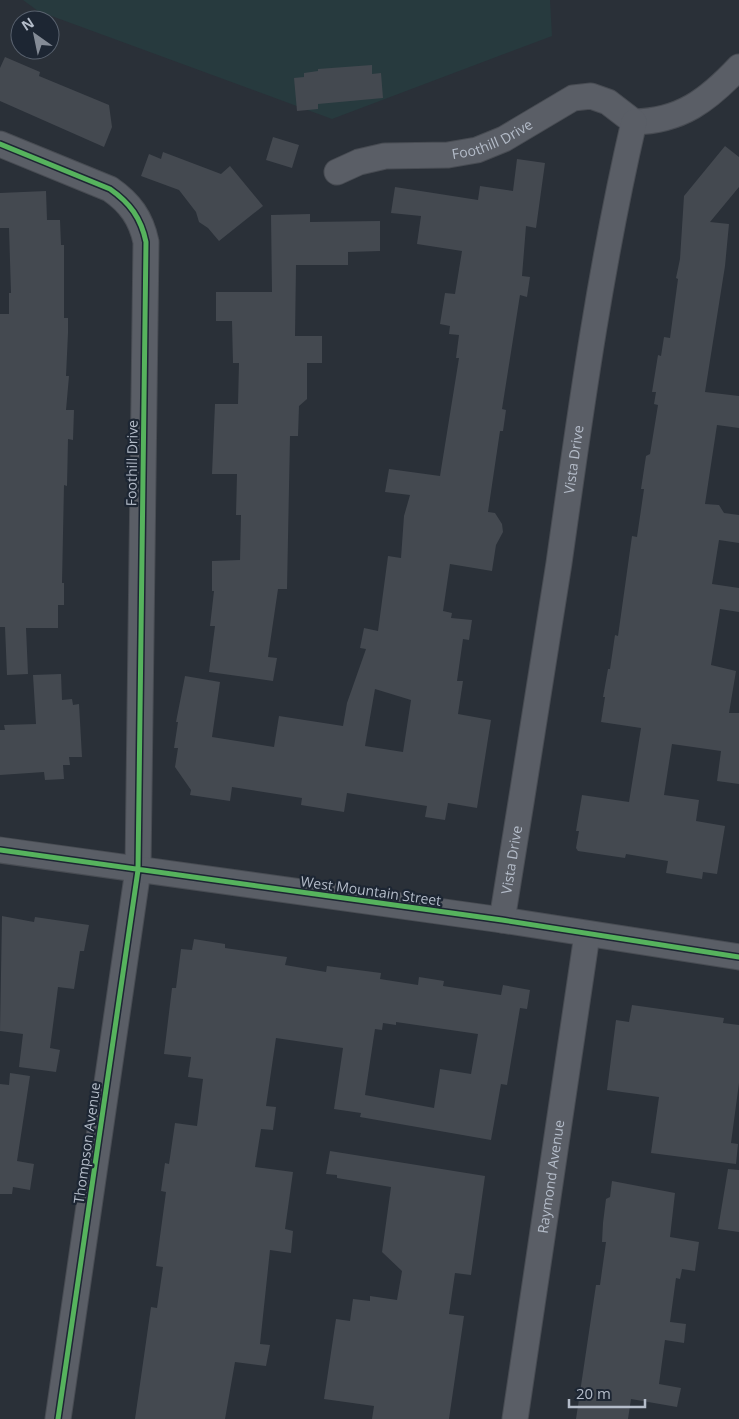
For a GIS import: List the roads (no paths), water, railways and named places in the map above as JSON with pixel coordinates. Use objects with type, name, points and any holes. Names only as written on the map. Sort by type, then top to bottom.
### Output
[{"type":"street","points":[[634,122],[655,122],[694,107],[719,88],[739,67]]},
{"type":"street","name":"Foothill Drive","points":[[337,172],[359,162],[385,156],[448,155],[477,150],[504,139],[573,98],[591,96],[608,102],[634,122]]},
{"type":"street","name":"Vista Drive","points":[[502,920],[558,564],[588,355],[615,205],[634,122]]},
{"type":"street","name":"Foothill Drive","points":[[0,144],[110,189],[124,198],[134,210],[142,226],[146,242],[138,870]]},
{"type":"street","name":"West Mountain Street","points":[[0,850],[502,920],[587,935],[739,956]]},
{"type":"street","name":"Thompson Avenue","points":[[58,1419],[138,870]]},
{"type":"street","name":"Raymond Avenue","points":[[515,1419],[587,935]]}]
